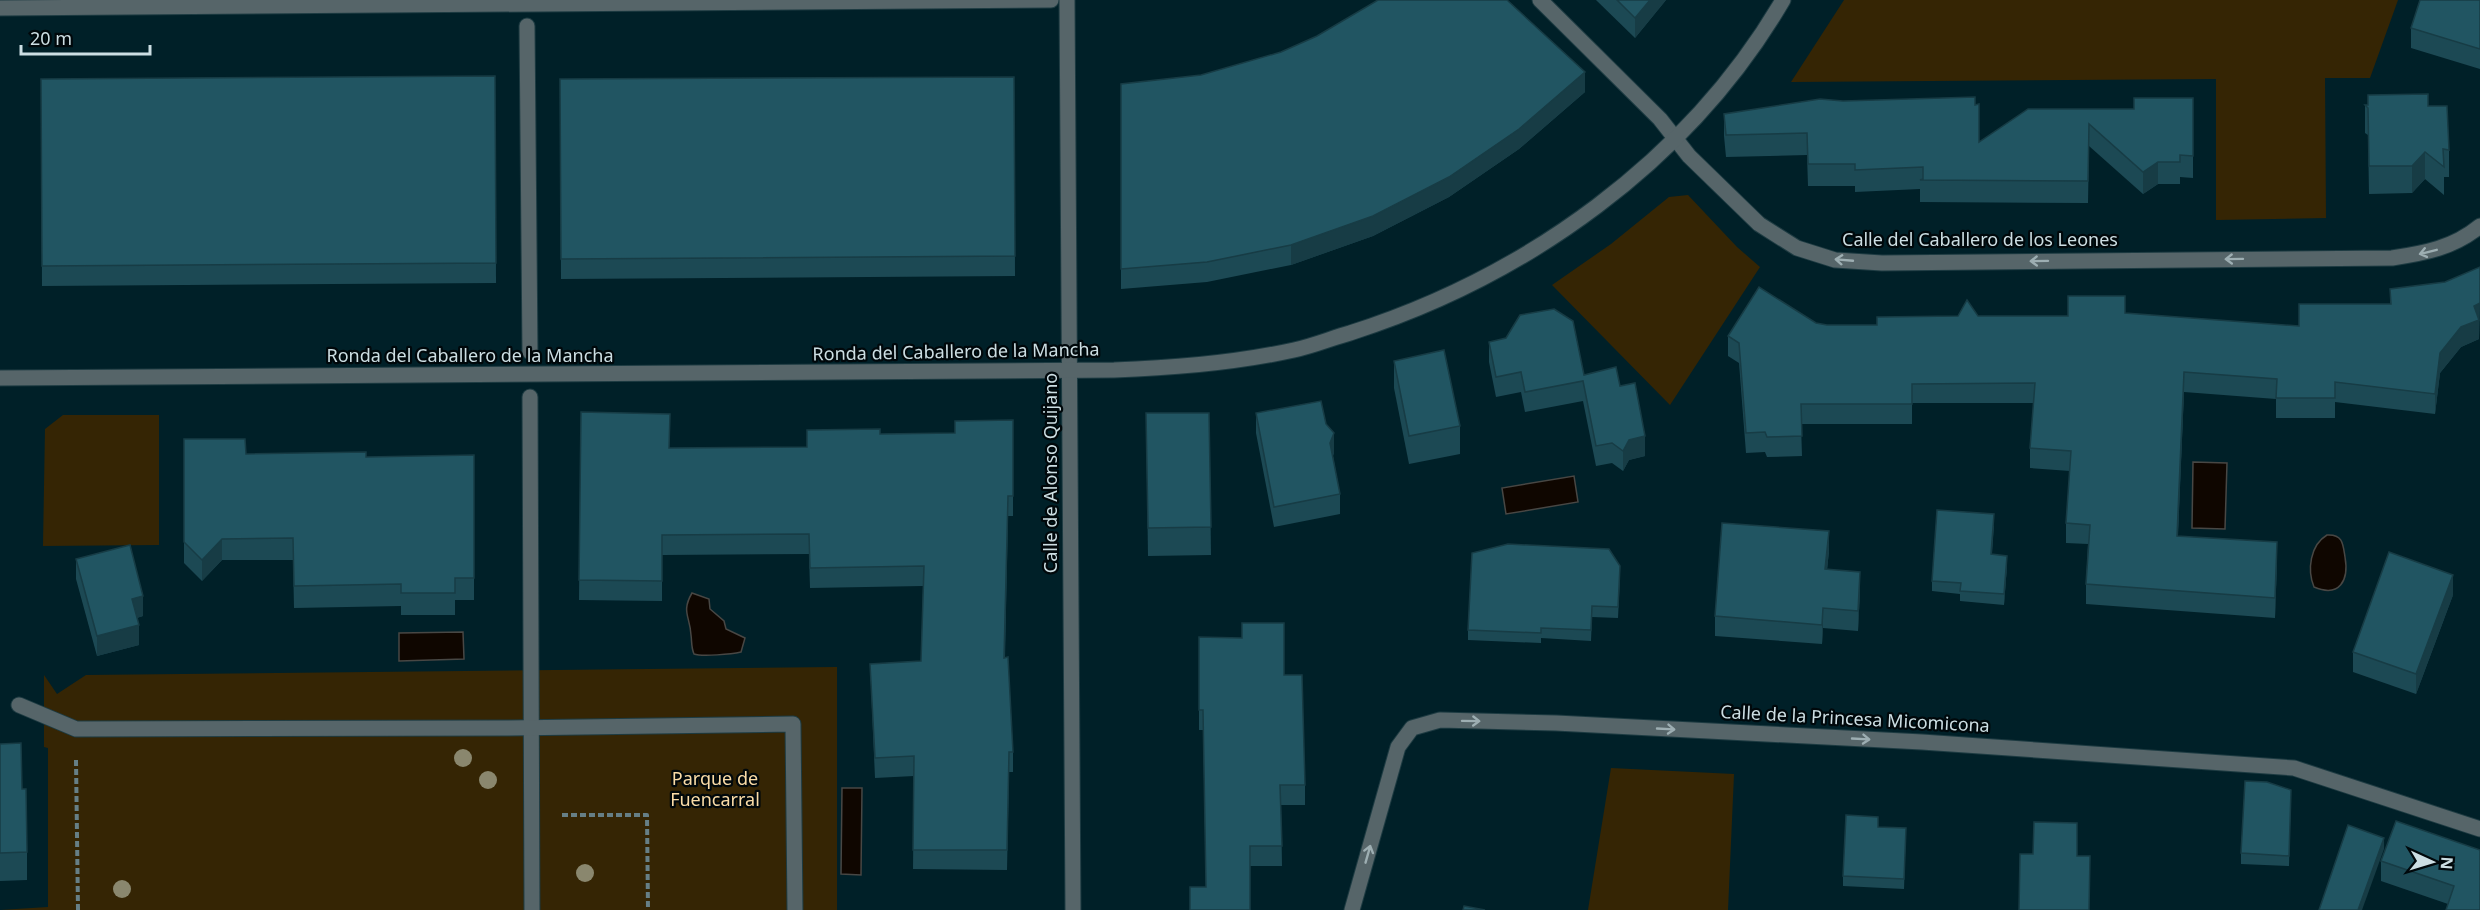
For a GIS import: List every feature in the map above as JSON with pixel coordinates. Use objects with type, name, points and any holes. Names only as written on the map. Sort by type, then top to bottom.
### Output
[{"type":"street","points":[[0,8],[1051,0]]},
{"type":"street","name":"Calle de Alonso Quijano","points":[[1067,0],[1073,910]]},
{"type":"street","name":"Calle del Caballero de los Leones","points":[[1540,0],[1660,119],[1696,165],[1759,224],[1797,248],[1835,260],[1882,263],[2392,258],[2427,253],[2451,245],[2480,226]]},
{"type":"street","name":"Ronda del Caballero de la Mancha","points":[[0,378],[1070,371],[1165,368],[1231,362],[1296,350],[1397,318],[1496,273],[1562,232],[1620,188],[1676,139],[1739,65],[1783,0]]},
{"type":"street","points":[[527,27],[530,352]]},
{"type":"street","points":[[530,398],[532,910]]},
{"type":"street","points":[[19,705],[76,729],[532,728],[793,724],[795,910]]},
{"type":"street","name":"Calle de la Princesa Micomicona","points":[[1352,910],[1398,747],[1412,728],[1440,720],[1556,723],[1911,741],[2294,768],[2480,829]]},
{"type":"path","points":[[76,729],[78,910]]},
{"type":"path","points":[[532,816],[647,815],[648,910]]},
{"type":"green space","points":[[1844,0],[2398,0],[2370,78],[2325,78],[2326,218],[2216,220],[2216,79],[1791,82]]},
{"type":"green space","points":[[1688,195],[1737,247],[1760,267],[1670,405],[1552,285],[1611,244],[1669,197]]},
{"type":"green space","points":[[63,415],[159,415],[159,545],[43,546],[45,429]]},
{"type":"green space","name":"Parque de Fuencarral","points":[[837,667],[837,910],[0,910],[48,907],[48,748],[44,747],[44,675],[57,694],[86,675]]},
{"type":"green space","points":[[1611,768],[1734,774],[1728,910],[1588,910]]},
{"type":"shaded area","points":[[2193,462],[2227,463],[2225,529],[2192,528]]},
{"type":"shaded area","points":[[1574,476],[1578,502],[1506,514],[1502,488]]},
{"type":"shaded area","points":[[2327,535],[2336,536],[2341,541],[2344,548],[2346,573],[2341,585],[2330,590],[2323,590],[2314,587],[2311,566],[2317,545]]},
{"type":"shaded area","points":[[692,593],[709,599],[710,609],[724,621],[726,629],[745,638],[741,652],[694,654],[687,610]]},
{"type":"shaded area","points":[[463,632],[464,659],[399,661],[399,633]]},
{"type":"shaded area","points":[[842,788],[862,788],[861,875],[841,874]]},
{"type":"building","points":[[1378,0],[1507,0],[1585,72],[1519,129],[1449,177],[1373,216],[1291,245],[1207,262],[1121,269],[1121,84],[1201,75],[1281,52],[1317,36]]},
{"type":"building","points":[[1617,0],[1650,0],[1635,18]]},
{"type":"building","points":[[2420,0],[2480,0],[2480,49],[2411,28]]},
{"type":"building","points":[[495,76],[496,263],[42,266],[41,79]]},
{"type":"building","points":[[1014,77],[1015,256],[561,259],[560,79]]},
{"type":"building","points":[[2428,94],[2428,106],[2447,106],[2449,150],[2443,149],[2444,167],[2425,152],[2412,166],[2369,166],[2368,108],[2365,105],[2368,105],[2368,95]]},
{"type":"building","points":[[1975,97],[1975,105],[1979,104],[1979,142],[2028,109],[2134,109],[2134,98],[2193,98],[2193,156],[2180,155],[2180,162],[2158,162],[2143,172],[2089,124],[2088,181],[1920,180],[1923,179],[1923,167],[1855,170],[1855,164],[1808,164],[1807,133],[1726,135],[1724,114],[1820,99],[1843,101]]},
{"type":"building","points":[[2480,267],[2480,303],[2474,306],[2479,320],[2461,327],[2440,353],[2435,394],[2335,382],[2335,398],[2276,398],[2277,379],[2184,372],[2177,536],[2277,542],[2275,598],[2086,584],[2090,525],[2066,523],[2071,451],[2030,448],[2035,383],[1912,384],[1912,404],[1801,404],[1802,436],[1767,437],[1765,432],[1746,433],[1739,343],[1728,336],[1759,287],[1816,323],[1827,325],[1877,325],[1877,317],[1958,316],[1967,300],[1978,316],[2068,316],[2068,296],[2125,296],[2125,313],[2299,326],[2299,304],[2391,304],[2390,289],[2445,282]]},
{"type":"building","points":[[1554,309],[1573,321],[1584,375],[1616,367],[1620,386],[1635,383],[1645,436],[1629,440],[1623,451],[1612,443],[1596,446],[1583,381],[1525,392],[1521,372],[1496,377],[1489,342],[1506,338],[1520,315]]},
{"type":"building","points":[[1444,350],[1460,426],[1409,436],[1394,361]]},
{"type":"building","points":[[1321,401],[1326,424],[1334,433],[1330,443],[1340,494],[1274,507],[1256,413]]},
{"type":"building","points":[[581,412],[670,414],[669,448],[807,447],[807,430],[880,429],[880,434],[955,433],[955,421],[1013,420],[1013,496],[1008,496],[1004,658],[1008,657],[1013,752],[1009,752],[1007,850],[913,850],[914,756],[875,758],[870,664],[921,661],[924,566],[810,568],[809,534],[662,535],[662,581],[579,580]]},
{"type":"building","points":[[1146,413],[1209,413],[1211,527],[1148,528]]},
{"type":"building","points":[[184,439],[245,439],[246,454],[366,452],[366,457],[474,455],[474,578],[455,578],[455,593],[401,593],[401,584],[294,586],[293,538],[222,539],[202,560],[184,542]]},
{"type":"building","points":[[1937,510],[1994,514],[1991,554],[2007,556],[2004,594],[1960,591],[1961,583],[1932,581]]},
{"type":"building","points":[[1722,523],[1829,531],[1825,569],[1860,572],[1858,611],[1823,608],[1822,625],[1715,616]]},
{"type":"building","points":[[1508,544],[1609,549],[1620,566],[1618,607],[1592,606],[1591,630],[1541,628],[1541,633],[1468,630],[1472,553]]},
{"type":"building","points":[[130,545],[143,596],[132,599],[139,625],[97,636],[76,559]]},
{"type":"building","points":[[2389,552],[2453,575],[2416,674],[2353,652]]},
{"type":"building","points":[[1242,623],[1284,623],[1284,675],[1302,675],[1305,785],[1280,785],[1282,846],[1250,846],[1250,910],[1190,910],[1190,887],[1206,887],[1203,710],[1199,710],[1199,637],[1242,638]]},
{"type":"building","points":[[21,743],[22,789],[26,789],[27,852],[0,853],[0,744]]},
{"type":"building","points":[[2245,781],[2267,782],[2291,790],[2289,856],[2241,853]]},
{"type":"building","points":[[1846,815],[1878,817],[1878,827],[1906,828],[1904,879],[1843,876]]},
{"type":"building","points":[[2396,821],[2480,850],[2480,910],[2446,910],[2454,886],[2381,861]]},
{"type":"building","points":[[2034,822],[2077,823],[2077,856],[2090,856],[2089,910],[2019,910],[2020,854],[2033,854]]},
{"type":"building","points":[[2348,825],[2384,838],[2358,910],[2319,910]]},
{"type":"building","points":[[1464,906],[1485,910],[1463,910]]}]
